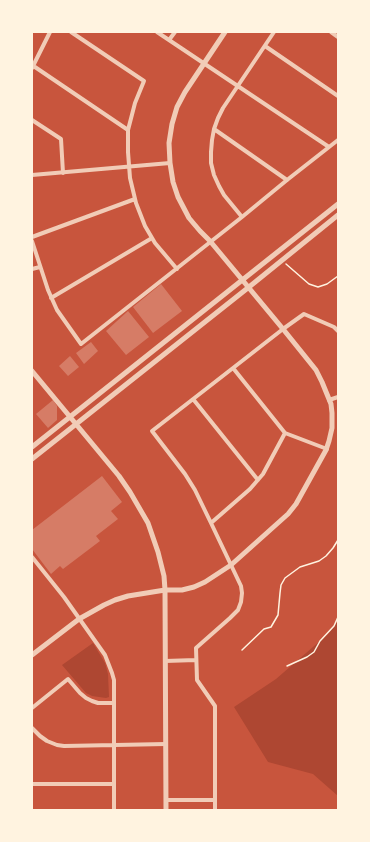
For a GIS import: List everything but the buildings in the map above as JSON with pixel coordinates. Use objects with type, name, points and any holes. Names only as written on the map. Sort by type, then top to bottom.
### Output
[{"type":"street","points":[[50,32],[32,66],[128,130]]},
{"type":"street","points":[[71,32],[144,81],[135,103],[128,130],[129,167],[135,199],[140,215],[152,238],[163,254],[177,269]]},
{"type":"street","points":[[157,32],[329,147]]},
{"type":"street","points":[[169,40],[174,32]]},
{"type":"street","points":[[32,655],[79,619],[104,605],[128,596],[165,590],[182,590],[194,587],[205,582],[232,564],[288,514],[300,498],[330,441],[332,428],[331,404],[316,370],[249,287],[189,218],[178,197],[173,182],[170,163],[172,124],[185,92],[225,32]]},
{"type":"street","points":[[242,217],[224,195],[214,175],[211,163],[212,140],[214,129],[223,108],[274,32]]},
{"type":"street","points":[[331,32],[338,36]]},
{"type":"street","points":[[265,46],[338,96]]},
{"type":"street","points":[[32,120],[60,139],[63,173]]},
{"type":"street","points":[[214,129],[287,180]]},
{"type":"street","points":[[32,241],[40,267],[57,310],[81,344],[338,140]]},
{"type":"street","points":[[32,175],[170,163]]},
{"type":"street","points":[[32,237],[135,199]]},
{"type":"street","points":[[32,447],[338,204]]},
{"type":"street","points":[[32,459],[338,215]]},
{"type":"street","points":[[52,298],[152,238]]},
{"type":"street","points":[[32,269],[40,267]]},
{"type":"street","points":[[215,810],[215,706],[197,680],[196,648],[238,610],[241,602],[241,586],[232,564],[195,490],[185,474],[152,431],[304,314],[334,326],[338,331]]},
{"type":"street","points":[[233,368],[285,433],[327,449]]},
{"type":"street","points":[[32,371],[119,476],[148,522],[158,552],[164,576],[165,590],[166,810]]},
{"type":"street","points":[[329,400],[338,397]]},
{"type":"street","points":[[193,399],[258,480]]},
{"type":"street","points":[[211,523],[250,489],[263,474],[285,433]]},
{"type":"street","points":[[32,557],[64,597],[105,655],[109,664],[114,680],[114,810]]},
{"type":"street","points":[[165,660],[196,660]]},
{"type":"street","points":[[32,708],[68,679],[86,698],[98,703],[114,703]]},
{"type":"street","points":[[32,728],[47,741],[64,746],[166,744]]},
{"type":"street","points":[[32,784],[114,784]]},
{"type":"street","points":[[166,800],[215,800]]},
{"type":"path","points":[[281,260],[309,284],[318,287],[326,284],[338,276]]},
{"type":"path","points":[[242,650],[264,629],[271,627],[278,615],[281,585],[285,578],[300,568],[319,561],[326,556],[334,548],[338,540]]},
{"type":"path","points":[[287,666],[307,657],[314,652],[320,641],[334,626],[338,617]]},
{"type":"shaded area","points":[[338,621],[338,796],[313,774],[268,762],[234,707],[276,679],[328,634]]},
{"type":"shaded area","points":[[93,643],[105,663],[108,674],[109,697],[106,698],[92,696],[86,693],[62,665]]}]
